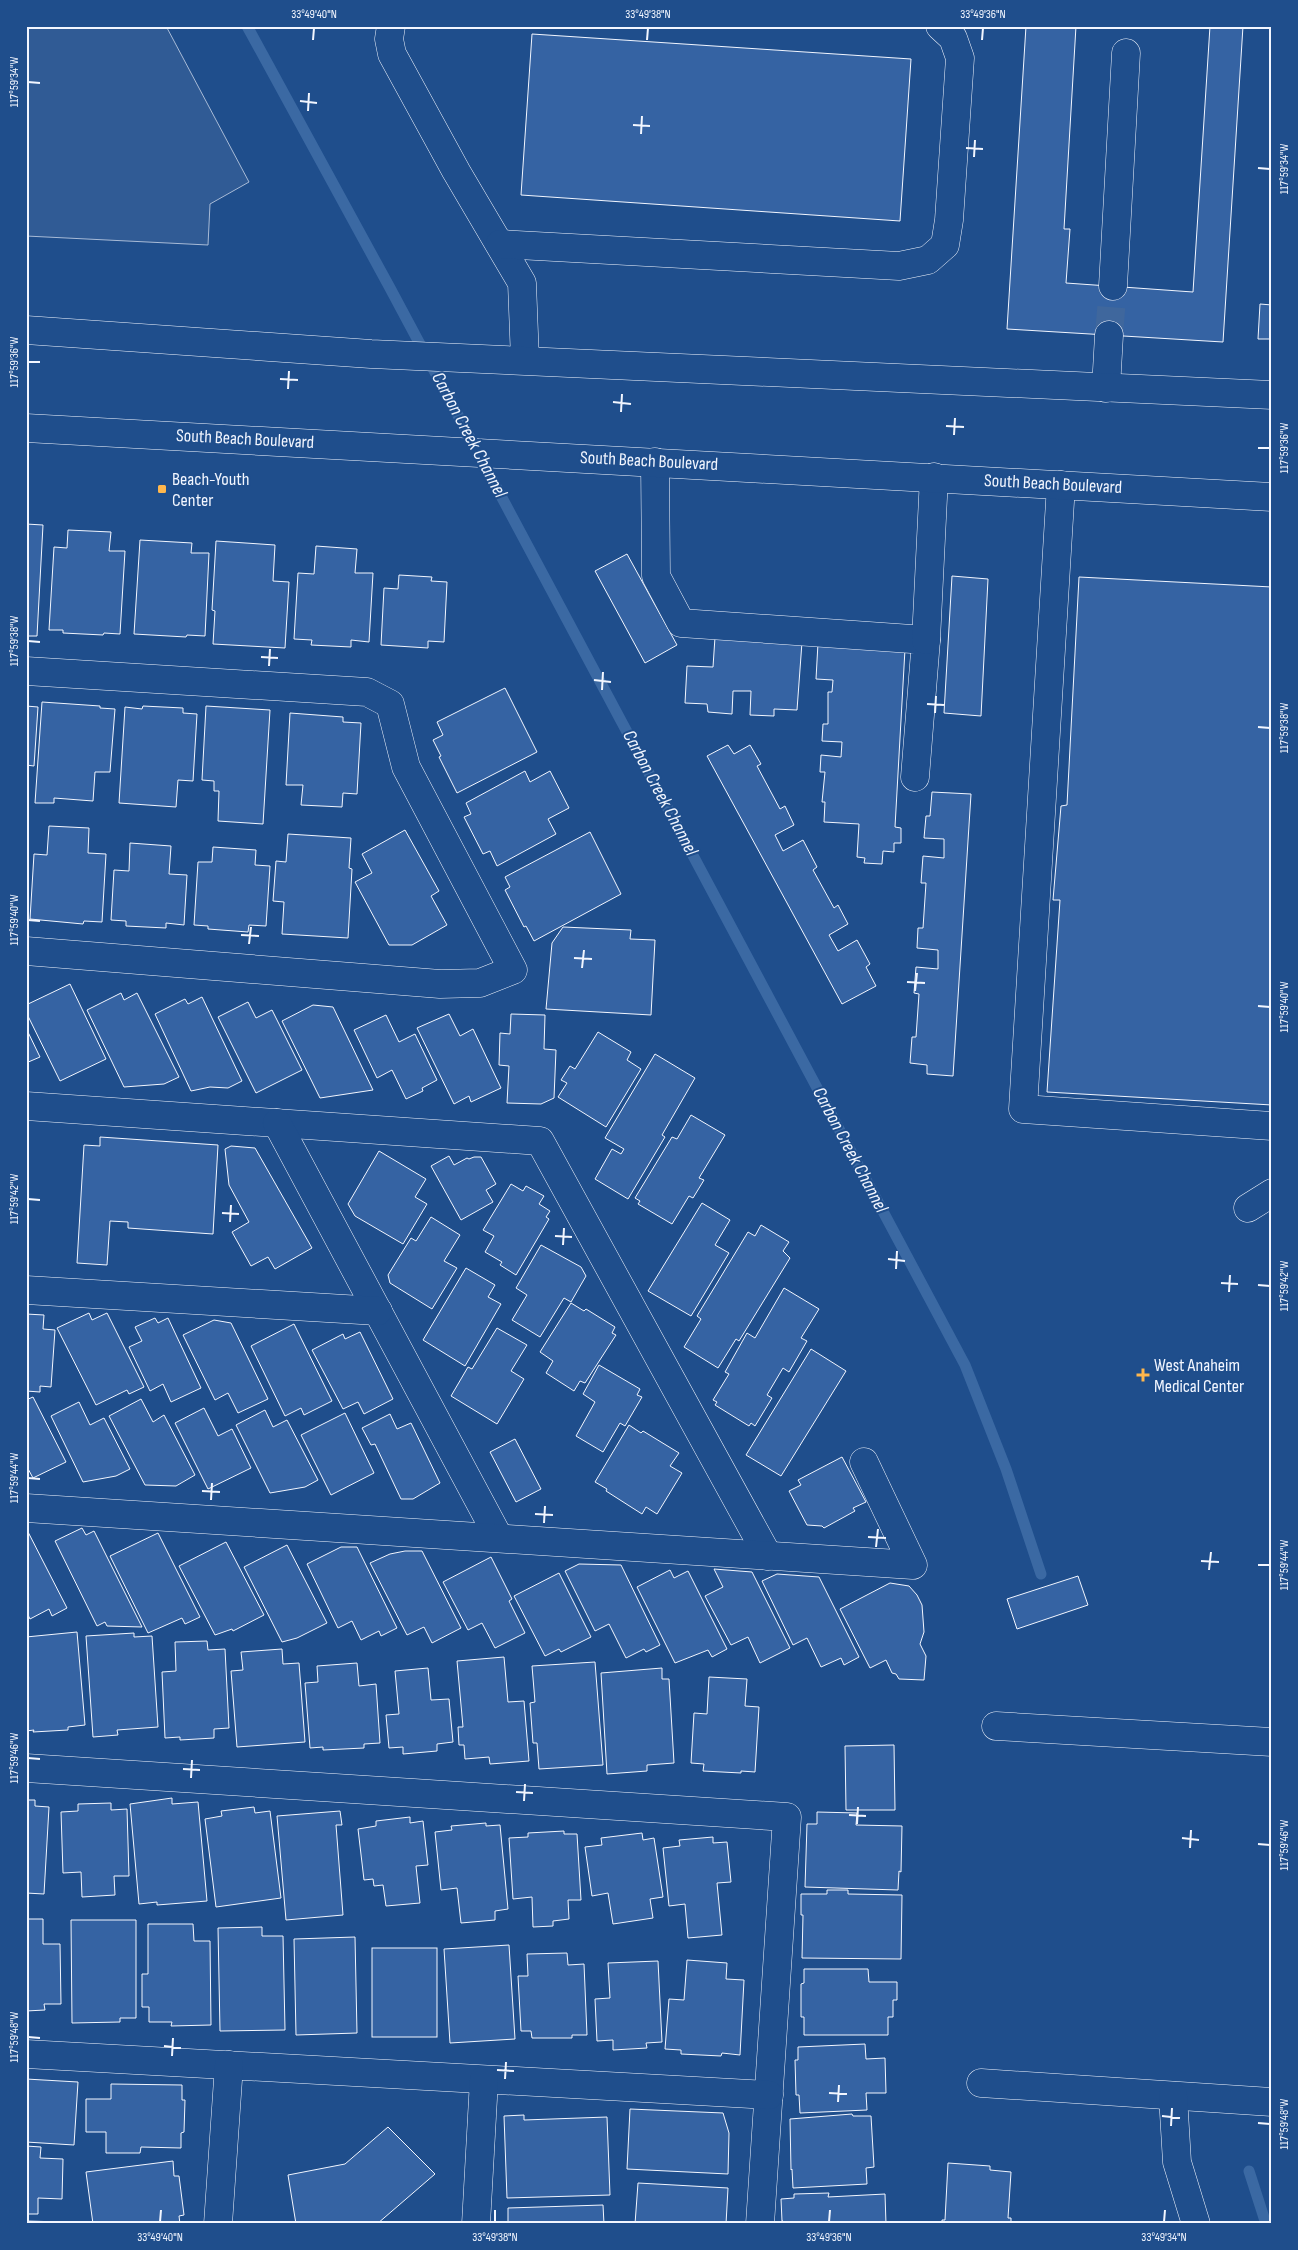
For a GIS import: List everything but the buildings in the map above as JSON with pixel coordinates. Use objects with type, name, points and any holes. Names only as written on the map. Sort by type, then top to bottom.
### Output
[{"type":"main road","points":[[391,26],[389,39],[392,54],[456,171],[522,283],[525,360]]},
{"type":"main road","points":[[500,244],[899,266],[928,260],[945,245],[949,220],[960,58],[954,38],[940,26]]},
{"type":"main road","points":[[1112,286],[1126,53]]},
{"type":"main road","points":[[26,330],[371,354],[1272,395]]},
{"type":"main road","points":[[1106,388],[1109,335]]},
{"type":"main road","name":"South Beach Boulevard","points":[[26,428],[542,455],[1272,497]]},
{"type":"main road","points":[[655,462],[656,576],[681,623],[926,640]]},
{"type":"main road","points":[[915,777],[926,640],[934,478]]},
{"type":"main road","points":[[1061,485],[1023,1108],[1272,1126]]},
{"type":"main road","points":[[26,671],[368,692],[390,704],[406,767],[513,970],[480,983],[440,984],[26,951]]},
{"type":"main road","points":[[26,1106],[540,1141],[768,1556]]},
{"type":"main road","points":[[277,1123],[499,1538]]},
{"type":"main road","points":[[1248,1208],[1272,1193]]},
{"type":"main road","points":[[26,1290],[378,1311]]},
{"type":"main road","points":[[26,1508],[913,1565],[864,1462]]},
{"type":"main road","points":[[996,1726],[1272,1742]]},
{"type":"main road","points":[[26,1768],[787,1817],[760,2224]]},
{"type":"main road","points":[[26,2054],[769,2096]]},
{"type":"main road","points":[[218,2224],[229,2065]]},
{"type":"main road","points":[[476,2224],[484,2080]]},
{"type":"main road","points":[[981,2083],[1272,2102]]},
{"type":"main road","points":[[1173,2096],[1176,2162],[1196,2224]]},
{"type":"shaded area","points":[[26,26],[166,26],[249,182],[210,204],[208,245],[26,236]]},
{"type":"waterway","name":"Carbon Creek Channel","points":[[247,26],[390,288],[965,1365],[1006,1469],[1041,1574]]},
{"type":"waterway","name":"Carbon Creek Channel","points":[[1249,2171],[1266,2224]]},
{"type":"tunnel","points":[[1109,335],[1113,286]]},
{"type":"place","name":"Beach-Youth Center","points":[[162,489]]},
{"type":"place","name":"West Anaheim Medical Center","points":[[1143,1375]]}]
